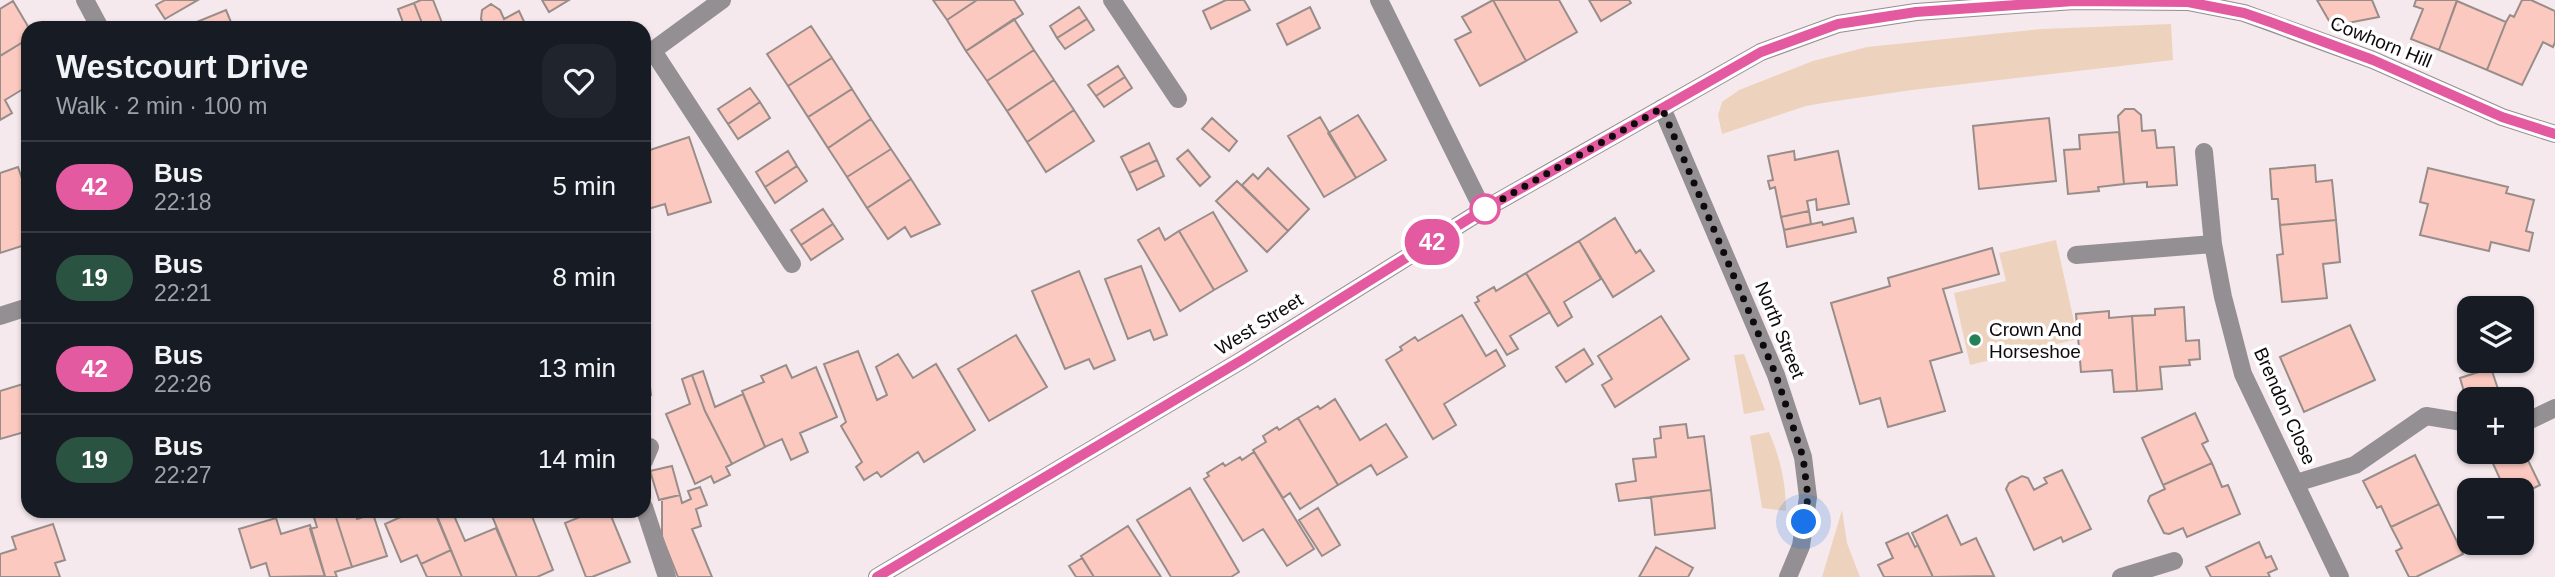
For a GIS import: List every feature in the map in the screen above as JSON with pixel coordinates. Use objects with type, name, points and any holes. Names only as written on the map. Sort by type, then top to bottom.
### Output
[{"type":"street","points":[[85,0],[96,21]]},
{"type":"street","points":[[651,52],[722,0]]},
{"type":"street","points":[[1112,0],[1178,99]]},
{"type":"street","points":[[1379,0],[1483,210]]},
{"type":"street","name":"Cowhorn Hill","points":[[1662,108],[1761,52],[1838,24],[1916,12],[2074,1],[2188,2],[2257,17],[2373,60],[2502,117],[2555,134]]},
{"type":"street","points":[[651,58],[792,264]]},
{"type":"street","name":"West Street","points":[[877,577],[1242,360],[1483,210],[1662,108]]},
{"type":"street","name":"North Street","points":[[1662,108],[1771,363],[1803,457],[1808,497],[1801,546],[1788,577]]},
{"type":"street","name":"Brendon Close","points":[[2204,152],[2213,244],[2223,298],[2243,374],[2340,577]]},
{"type":"street","points":[[2076,255],[2213,244]]},
{"type":"street","points":[[0,316],[21,309]]},
{"type":"street","points":[[2534,418],[2555,408]]},
{"type":"street","points":[[2296,484],[2355,465],[2427,416],[2457,421]]},
{"type":"street","points":[[648,518],[667,577]]},
{"type":"street","points":[[2122,577],[2174,561]]},
{"type":"shaded area","points":[[2171,24],[2173,60],[1829,102],[1806,106],[1722,134],[1718,115],[1722,102],[1739,90],[1813,61],[1867,47],[2041,29]]},
{"type":"shaded area","points":[[2056,240],[2078,339],[1970,365],[1954,293],[2006,281],[1999,253]]},
{"type":"shaded area","points":[[1744,354],[1765,410],[1744,414],[1734,355]]},
{"type":"shaded area","points":[[1769,432],[1782,470],[1786,511],[1762,508],[1750,436]]},
{"type":"shaded area","points":[[1842,510],[1847,543],[1860,577],[1822,577]]},
{"type":"building","points":[[165,0],[198,0],[165,19],[156,5]]},
{"type":"building","points":[[433,0],[441,21],[421,21],[414,3]]},
{"type":"building","points":[[542,0],[569,0],[549,12]]},
{"type":"building","points":[[933,0],[977,0],[947,20]]},
{"type":"building","points":[[977,0],[1014,0],[1023,14],[966,51],[947,20]]},
{"type":"building","points":[[1226,0],[1244,0],[1250,10],[1211,29],[1203,11]]},
{"type":"building","points":[[1493,0],[1559,0],[1577,32],[1526,61]]},
{"type":"building","points":[[1493,0],[1526,61],[1480,86],[1455,40],[1471,32],[1462,17]]},
{"type":"building","points":[[1589,0],[1629,0],[1631,3],[1601,21]]},
{"type":"building","points":[[2317,0],[2372,0],[2379,17],[2332,26]]},
{"type":"building","points":[[2416,0],[2457,0],[2439,50],[2411,39],[2423,9],[2414,6]]},
{"type":"building","points":[[2522,0],[2531,0],[2555,11],[2555,42],[2553,47],[2543,42],[2522,85],[2487,70],[2506,22],[2510,15],[2514,17]]},
{"type":"building","points":[[13,1],[25,21],[21,21],[21,43],[0,56],[0,9]]},
{"type":"building","points":[[2457,1],[2506,22],[2487,70],[2439,50]]},
{"type":"building","points":[[414,3],[421,21],[402,21],[398,9]]},
{"type":"building","points":[[491,4],[500,10],[504,19],[519,11],[524,21],[482,21],[482,10]]},
{"type":"building","points":[[1079,7],[1087,19],[1057,38],[1050,26]]},
{"type":"building","points":[[1310,7],[1320,28],[1287,45],[1277,24]]},
{"type":"building","points":[[226,10],[231,21],[199,21]]},
{"type":"building","points":[[1014,19],[1034,50],[987,81],[966,51]]},
{"type":"building","points":[[1087,19],[1094,30],[1065,49],[1057,38]]},
{"type":"building","points":[[811,26],[832,58],[788,86],[767,54]]},
{"type":"building","points":[[21,43],[21,90],[5,100],[12,113],[0,120],[0,56]]},
{"type":"building","points":[[1034,50],[1054,80],[1007,111],[987,81]]},
{"type":"building","points":[[832,58],[852,89],[808,117],[788,86]]},
{"type":"building","points":[[1118,66],[1125,77],[1096,96],[1088,85]]},
{"type":"building","points":[[1125,77],[1132,88],[1104,107],[1096,96]]},
{"type":"building","points":[[1054,80],[1074,110],[1027,142],[1007,111]]},
{"type":"building","points":[[750,88],[760,102],[728,124],[718,109]]},
{"type":"building","points":[[852,89],[871,119],[828,148],[808,117]]},
{"type":"building","points":[[760,102],[770,118],[738,139],[728,124]]},
{"type":"building","points":[[2125,109],[2134,109],[2141,115],[2142,131],[2155,130],[2157,148],[2174,147],[2177,185],[2147,187],[2147,182],[2124,184],[2118,116]]},
{"type":"building","points":[[1074,110],[1094,141],[1046,172],[1027,142]]},
{"type":"building","points":[[1358,115],[1386,160],[1356,178],[1328,133]]},
{"type":"building","points":[[1320,117],[1356,178],[1324,197],[1288,136]]},
{"type":"building","points":[[1212,118],[1237,141],[1229,151],[1202,129]]},
{"type":"building","points":[[2049,118],[2056,181],[1979,189],[1973,126]]},
{"type":"building","points":[[871,119],[891,149],[847,177],[828,148]]},
{"type":"building","points":[[2119,132],[2124,184],[2098,187],[2099,191],[2068,194],[2064,150],[2080,149],[2079,135]]},
{"type":"building","points":[[689,137],[711,202],[668,215],[665,204],[651,208],[651,150]]},
{"type":"building","points":[[1149,143],[1157,160],[1129,173],[1121,157]]},
{"type":"building","points":[[891,149],[911,179],[867,208],[847,177]]},
{"type":"building","points":[[1188,150],[1210,177],[1200,186],[1177,159]]},
{"type":"building","points":[[788,151],[797,166],[765,187],[756,172]]},
{"type":"building","points":[[1794,151],[1795,160],[1838,151],[1849,204],[1817,210],[1816,199],[1807,201],[1809,211],[1781,217],[1775,187],[1770,189],[1768,181],[1773,180],[1768,156]]},
{"type":"building","points":[[1157,160],[1164,176],[1137,190],[1129,173]]},
{"type":"building","points":[[2315,165],[2316,182],[2332,180],[2336,220],[2280,225],[2278,199],[2272,199],[2270,169]]},
{"type":"building","points":[[797,166],[807,181],[775,203],[765,187]]},
{"type":"building","points":[[18,167],[21,176],[21,246],[0,253],[0,173]]},
{"type":"building","points":[[1268,168],[1309,209],[1288,231],[1242,185],[1253,174],[1258,179]]},
{"type":"building","points":[[2428,168],[2508,187],[2506,193],[2534,200],[2526,231],[2533,233],[2529,251],[2491,242],[2489,251],[2420,235],[2428,204],[2420,202]]},
{"type":"building","points":[[911,179],[940,224],[911,237],[905,227],[888,239],[867,208]]},
{"type":"building","points":[[1237,181],[1288,231],[1267,252],[1216,201]]},
{"type":"building","points":[[823,209],[833,224],[801,245],[791,230]]},
{"type":"building","points":[[1809,211],[1811,224],[1784,230],[1781,217]]},
{"type":"building","points":[[1213,212],[1247,271],[1214,290],[1179,231]]},
{"type":"building","points":[[1615,218],[1636,253],[1640,250],[1654,271],[1613,297],[1579,241]]},
{"type":"building","points":[[1853,218],[1856,232],[1787,247],[1784,230]]},
{"type":"building","points":[[2336,220],[2340,262],[2323,264],[2327,298],[2282,302],[2277,255],[2283,254],[2280,225]]},
{"type":"building","points":[[833,224],[843,239],[811,260],[801,245]]},
{"type":"building","points":[[1159,228],[1165,240],[1179,231],[1214,290],[1180,311],[1138,240]]},
{"type":"building","points":[[1579,241],[1601,279],[1564,302],[1572,317],[1558,326],[1526,273]]},
{"type":"building","points":[[1992,248],[1999,274],[1943,289],[1962,352],[1930,361],[1945,411],[1888,427],[1880,398],[1860,404],[1831,303],[1890,286],[1888,278]]},
{"type":"building","points":[[1141,266],[1167,335],[1154,340],[1150,330],[1128,339],[1105,279]]},
{"type":"building","points":[[1079,271],[1115,360],[1094,369],[1089,359],[1065,369],[1032,291]]},
{"type":"building","points":[[1526,273],[1550,312],[1510,336],[1518,349],[1507,355],[1475,303],[1479,301],[1477,297],[1494,287],[1496,291]]},
{"type":"building","points":[[2184,307],[2186,341],[2199,340],[2200,359],[2189,360],[2190,365],[2160,367],[2162,389],[2137,391],[2132,316],[2155,315],[2155,309]]},
{"type":"building","points":[[2109,311],[2109,318],[2132,316],[2137,391],[2114,392],[2112,370],[2081,372],[2076,314]]},
{"type":"building","points":[[1462,315],[1486,356],[1496,350],[1505,366],[1444,404],[1456,425],[1433,439],[1386,360],[1402,350],[1400,347],[1415,337],[1418,341]]},
{"type":"building","points":[[1661,316],[1689,359],[1615,407],[1602,385],[1612,379],[1598,356]]},
{"type":"building","points":[[2350,325],[2375,380],[2304,412],[2280,357]]},
{"type":"building","points":[[1016,335],[1047,387],[989,421],[958,369]]},
{"type":"building","points":[[1584,349],[1593,364],[1566,382],[1556,367]]},
{"type":"building","points":[[858,351],[877,400],[887,395],[876,367],[898,354],[913,378],[936,364],[975,430],[924,462],[918,452],[881,477],[877,472],[864,480],[856,467],[862,462],[841,426],[846,422],[824,364]]},
{"type":"building","points":[[786,365],[792,378],[816,367],[837,417],[800,433],[808,452],[791,460],[782,439],[765,447],[742,391],[764,382],[761,376]]},
{"type":"building","points":[[703,371],[715,407],[743,394],[765,447],[732,464],[705,411],[692,375]]},
{"type":"building","points":[[2476,373],[2493,373],[2497,387],[2463,387],[2460,378]]},
{"type":"building","points":[[692,375],[705,411],[732,464],[726,467],[730,475],[714,483],[711,476],[695,484],[666,414],[690,404],[682,379]]},
{"type":"building","points":[[21,385],[21,433],[0,439],[0,391]]},
{"type":"building","points":[[1335,399],[1360,440],[1386,424],[1407,457],[1377,475],[1371,465],[1338,485],[1298,418]]},
{"type":"building","points":[[2195,413],[2208,441],[2202,444],[2212,463],[2163,485],[2142,438]]},
{"type":"building","points":[[1298,418],[1338,485],[1300,509],[1290,493],[1283,498],[1253,450],[1266,442],[1263,436]]},
{"type":"building","points":[[1686,424],[1688,438],[1704,436],[1711,490],[1619,501],[1616,484],[1636,481],[1633,459],[1656,457],[1654,439],[1661,438],[1660,427]]},
{"type":"building","points":[[1254,452],[1314,549],[1287,566],[1263,529],[1243,541],[1204,479],[1209,476],[1207,473],[1223,463],[1225,466],[1240,457],[1242,460]]},
{"type":"building","points":[[2415,455],[2439,504],[2391,527],[2381,506],[2377,508],[2363,481]]},
{"type":"building","points":[[2212,463],[2222,487],[2228,485],[2240,514],[2187,537],[2183,528],[2169,534],[2164,533],[2148,501],[2150,496],[2165,489],[2163,485]]},
{"type":"building","points":[[2493,464],[2530,464],[2540,485],[2534,488],[2534,478],[2500,478]]},
{"type":"building","points":[[672,466],[680,495],[659,500],[651,471]]},
{"type":"building","points":[[2062,470],[2091,529],[2063,542],[2061,537],[2034,550],[2006,489],[2009,483],[2022,476],[2028,478],[2034,490],[2047,483],[2044,478]]},
{"type":"building","points":[[700,487],[707,505],[696,509],[701,526],[692,529],[712,577],[678,577],[662,537],[662,499],[680,495],[682,503],[691,499],[688,491]]},
{"type":"building","points":[[1190,488],[1239,572],[1231,577],[1171,577],[1137,520]]},
{"type":"building","points":[[1711,490],[1715,528],[1655,535],[1651,497]]},
{"type":"building","points":[[2439,504],[2457,542],[2457,555],[2461,555],[2416,577],[2409,577],[2396,551],[2402,548],[2391,527]]},
{"type":"building","points":[[1318,508],[1340,545],[1322,556],[1299,520]]},
{"type":"building","points":[[1947,515],[1961,545],[1976,538],[1994,576],[1933,577],[1912,533]]},
{"type":"building","points":[[276,518],[281,534],[310,525],[325,576],[270,577],[266,563],[251,568],[239,529]]},
{"type":"building","points":[[314,518],[336,518],[352,567],[335,572],[337,577],[325,577],[310,529],[317,527]]},
{"type":"building","points":[[336,518],[374,518],[387,556],[352,567]]},
{"type":"building","points":[[398,518],[438,518],[451,550],[421,564],[417,555],[401,562],[385,524]]},
{"type":"building","points":[[437,518],[455,518],[465,541],[496,528],[517,577],[462,577]]},
{"type":"building","points":[[493,518],[533,518],[553,570],[537,577],[517,577]]},
{"type":"building","points":[[578,518],[612,518],[630,562],[586,577],[565,523]]},
{"type":"building","points":[[53,524],[65,560],[55,563],[60,577],[0,577],[0,554],[16,549],[12,537]]},
{"type":"building","points":[[1128,526],[1161,577],[1094,577],[1081,556]]},
{"type":"building","points":[[1908,533],[1915,547],[1918,545],[1933,577],[1884,577],[1878,565],[1893,558],[1886,543]]},
{"type":"building","points":[[2259,542],[2266,558],[2271,556],[2277,569],[2268,573],[2270,577],[2211,577],[2206,567]]},
{"type":"building","points":[[1656,547],[1693,568],[1688,577],[1639,577]]},
{"type":"building","points":[[451,550],[462,577],[427,577],[421,564]]},
{"type":"building","points":[[1082,558],[1094,577],[1076,577],[1069,566]]},
{"type":"bus line","name":"42","points":[[877,577],[1242,360],[1483,210],[1761,52],[1838,24],[1916,12],[2074,1],[2188,2],[2244,13],[2270,22],[2373,60],[2502,117],[2555,134]]},
{"type":"place","name":"Crown And Horseshoe","points":[[1975,340]]},
{"type":"route","points":[[1485,209],[1483,210],[1662,108],[1776,375],[1803,457],[1808,497],[1804,522]]}]
